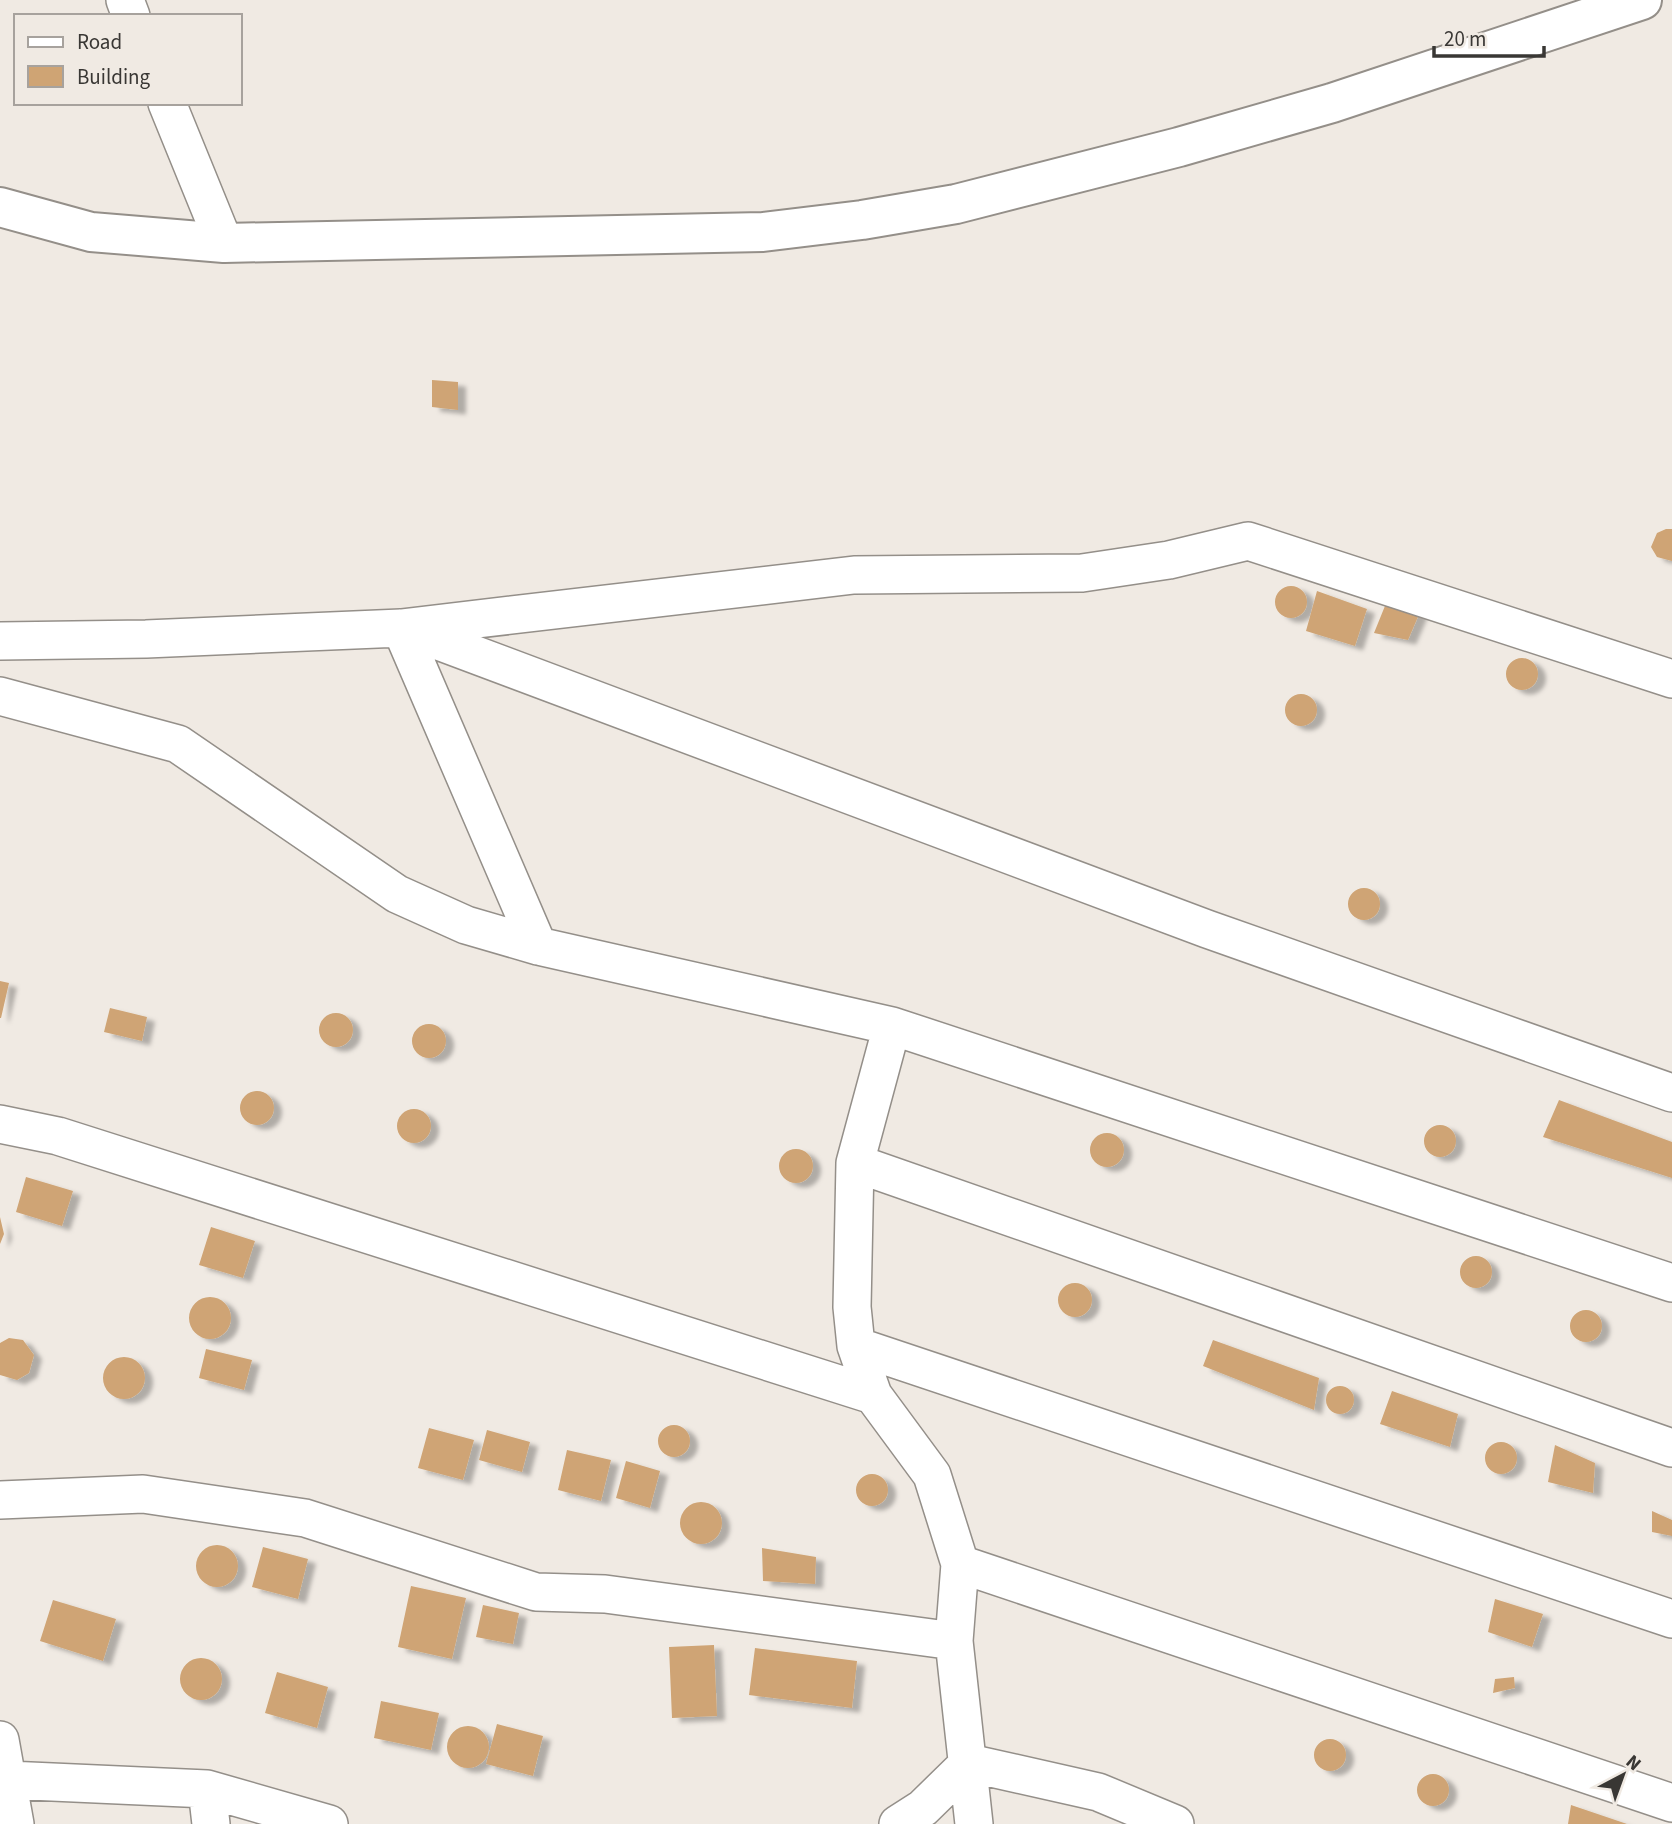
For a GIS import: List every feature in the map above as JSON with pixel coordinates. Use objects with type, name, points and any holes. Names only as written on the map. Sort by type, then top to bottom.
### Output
[{"type":"street","points":[[0,207],[91,232],[224,243],[762,232],[862,220],[956,204],[1179,147],[1332,103],[1642,0]]},
{"type":"street","points":[[168,105],[224,243]]},
{"type":"street","points":[[0,641],[146,639],[401,628],[854,575],[1082,573],[1169,560],[1248,541],[1672,679]]},
{"type":"street","points":[[401,628],[538,946]]},
{"type":"street","points":[[401,628],[1194,924],[1672,1093]]},
{"type":"street","points":[[0,696],[178,744],[397,894],[466,925],[538,946],[892,1026],[1672,1283]]},
{"type":"street","points":[[892,1026],[855,1163],[852,1307],[856,1346],[873,1395],[932,1475],[960,1564],[954,1641],[974,1824]]},
{"type":"street","points":[[0,1124],[58,1136],[873,1395]]},
{"type":"street","points":[[855,1163],[1672,1448]]},
{"type":"street","points":[[856,1346],[1672,1619]]},
{"type":"street","points":[[0,1500],[143,1494],[305,1518],[536,1592],[605,1594],[954,1641]]},
{"type":"street","points":[[960,1564],[1672,1803]]},
{"type":"street","points":[[0,1740],[15,1824]]},
{"type":"street","points":[[898,1824],[923,1808],[969,1763]]},
{"type":"street","points":[[969,1763],[1098,1792],[1175,1824]]},
{"type":"street","points":[[8,1780],[329,1824]]},
{"type":"building","points":[[432,380],[458,382],[458,410],[432,407]]},
{"type":"building","points":[[1672,529],[1672,561],[1657,557],[1651,547],[1657,533]]},
{"type":"building","points":[[1291,586],[1303,590],[1307,602],[1303,614],[1291,618],[1279,614],[1275,602],[1279,590]]},
{"type":"building","points":[[1317,591],[1367,609],[1355,646],[1306,631]]},
{"type":"building","points":[[1387,601],[1420,612],[1408,640],[1374,633]]},
{"type":"building","points":[[1522,658],[1534,662],[1538,674],[1534,686],[1522,690],[1510,686],[1506,674],[1510,662]]},
{"type":"building","points":[[1301,694],[1313,698],[1317,710],[1313,722],[1301,726],[1289,722],[1285,710],[1289,698]]},
{"type":"building","points":[[1364,888],[1376,892],[1380,904],[1376,916],[1364,920],[1352,916],[1348,904],[1352,892]]},
{"type":"building","points":[[0,981],[9,983],[1,1018],[0,1018]]},
{"type":"building","points":[[110,1008],[147,1017],[142,1041],[104,1032]]},
{"type":"building","points":[[336,1013],[348,1018],[353,1030],[348,1042],[336,1047],[324,1042],[319,1030],[324,1018]]},
{"type":"building","points":[[429,1024],[441,1029],[446,1041],[441,1053],[429,1058],[417,1053],[412,1041],[417,1029]]},
{"type":"building","points":[[257,1091],[269,1096],[274,1108],[269,1120],[257,1125],[245,1120],[240,1108],[245,1096]]},
{"type":"building","points":[[1559,1100],[1672,1142],[1672,1178],[1543,1137]]},
{"type":"building","points":[[414,1109],[426,1114],[431,1126],[426,1138],[414,1143],[402,1138],[397,1126],[402,1114]]},
{"type":"building","points":[[1440,1125],[1452,1129],[1456,1141],[1452,1153],[1440,1157],[1428,1153],[1424,1141],[1428,1129]]},
{"type":"building","points":[[1107,1133],[1119,1138],[1124,1150],[1119,1162],[1107,1167],[1095,1162],[1090,1150],[1095,1138]]},
{"type":"building","points":[[796,1149],[808,1154],[813,1166],[808,1178],[796,1183],[784,1178],[779,1166],[784,1154]]},
{"type":"building","points":[[26,1177],[73,1191],[62,1226],[16,1212]]},
{"type":"building","points":[[0,1217],[4,1234],[0,1244]]},
{"type":"building","points":[[211,1227],[255,1241],[243,1278],[199,1265]]},
{"type":"building","points":[[1476,1256],[1488,1260],[1492,1272],[1488,1284],[1476,1288],[1464,1284],[1460,1272],[1464,1260]]},
{"type":"building","points":[[1075,1283],[1087,1288],[1092,1300],[1087,1312],[1075,1317],[1063,1312],[1058,1300],[1063,1288]]},
{"type":"building","points":[[210,1297],[225,1303],[231,1318],[225,1333],[210,1339],[195,1333],[189,1318],[195,1303]]},
{"type":"building","points":[[1586,1310],[1598,1314],[1602,1326],[1598,1338],[1586,1342],[1574,1338],[1570,1326],[1574,1314]]},
{"type":"building","points":[[9,1338],[23,1340],[34,1355],[29,1373],[17,1380],[0,1375],[0,1343]]},
{"type":"building","points":[[1213,1340],[1319,1378],[1314,1410],[1203,1366]]},
{"type":"building","points":[[206,1349],[252,1360],[244,1390],[199,1378]]},
{"type":"building","points":[[124,1357],[139,1363],[145,1378],[139,1393],[124,1399],[109,1393],[103,1378],[109,1363]]},
{"type":"building","points":[[1340,1386],[1350,1390],[1354,1400],[1350,1410],[1340,1414],[1330,1410],[1326,1400],[1330,1390]]},
{"type":"building","points":[[1392,1391],[1458,1414],[1450,1447],[1380,1424]]},
{"type":"building","points":[[674,1425],[686,1429],[690,1441],[686,1453],[674,1457],[662,1453],[658,1441],[662,1429]]},
{"type":"building","points":[[429,1428],[474,1440],[463,1480],[418,1468]]},
{"type":"building","points":[[487,1430],[530,1442],[522,1472],[479,1460]]},
{"type":"building","points":[[1501,1442],[1513,1446],[1517,1458],[1513,1470],[1501,1474],[1489,1470],[1485,1458],[1489,1446]]},
{"type":"building","points":[[1555,1445],[1595,1463],[1593,1493],[1548,1482]]},
{"type":"building","points":[[567,1450],[611,1460],[601,1501],[558,1490]]},
{"type":"building","points":[[626,1461],[660,1471],[650,1508],[616,1498]]},
{"type":"building","points":[[872,1474],[884,1478],[888,1490],[884,1502],[872,1506],[860,1502],[856,1490],[860,1478]]},
{"type":"building","points":[[701,1502],[716,1508],[722,1523],[716,1538],[701,1544],[686,1538],[680,1523],[686,1508]]},
{"type":"building","points":[[1652,1511],[1672,1520],[1672,1536],[1652,1532]]},
{"type":"building","points":[[217,1545],[232,1551],[238,1566],[232,1581],[217,1587],[202,1581],[196,1566],[202,1551]]},
{"type":"building","points":[[263,1547],[308,1559],[298,1599],[252,1587]]},
{"type":"building","points":[[762,1548],[816,1557],[815,1584],[763,1581]]},
{"type":"building","points":[[411,1586],[466,1598],[452,1659],[398,1647]]},
{"type":"building","points":[[1495,1599],[1543,1614],[1532,1647],[1488,1632]]},
{"type":"building","points":[[53,1600],[116,1619],[103,1661],[40,1641]]},
{"type":"building","points":[[483,1605],[519,1613],[513,1644],[476,1637]]},
{"type":"building","points":[[714,1645],[717,1716],[672,1718],[669,1647]]},
{"type":"building","points":[[755,1648],[857,1661],[852,1708],[749,1695]]},
{"type":"building","points":[[201,1658],[216,1664],[222,1679],[216,1694],[201,1700],[186,1694],[180,1679],[186,1664]]},
{"type":"building","points":[[277,1672],[328,1687],[317,1728],[265,1713]]},
{"type":"building","points":[[1514,1677],[1515,1688],[1493,1693],[1495,1679]]},
{"type":"building","points":[[381,1701],[439,1713],[431,1750],[374,1738]]},
{"type":"building","points":[[497,1724],[543,1736],[533,1776],[486,1764]]},
{"type":"building","points":[[468,1726],[483,1732],[489,1747],[483,1762],[468,1768],[453,1762],[447,1747],[453,1732]]},
{"type":"building","points":[[1330,1739],[1342,1743],[1346,1755],[1342,1767],[1330,1771],[1318,1767],[1314,1755],[1318,1743]]},
{"type":"building","points":[[1433,1774],[1445,1778],[1449,1790],[1445,1802],[1433,1806],[1421,1802],[1417,1790],[1421,1778]]},
{"type":"building","points":[[1571,1805],[1627,1824],[1568,1824]]}]
